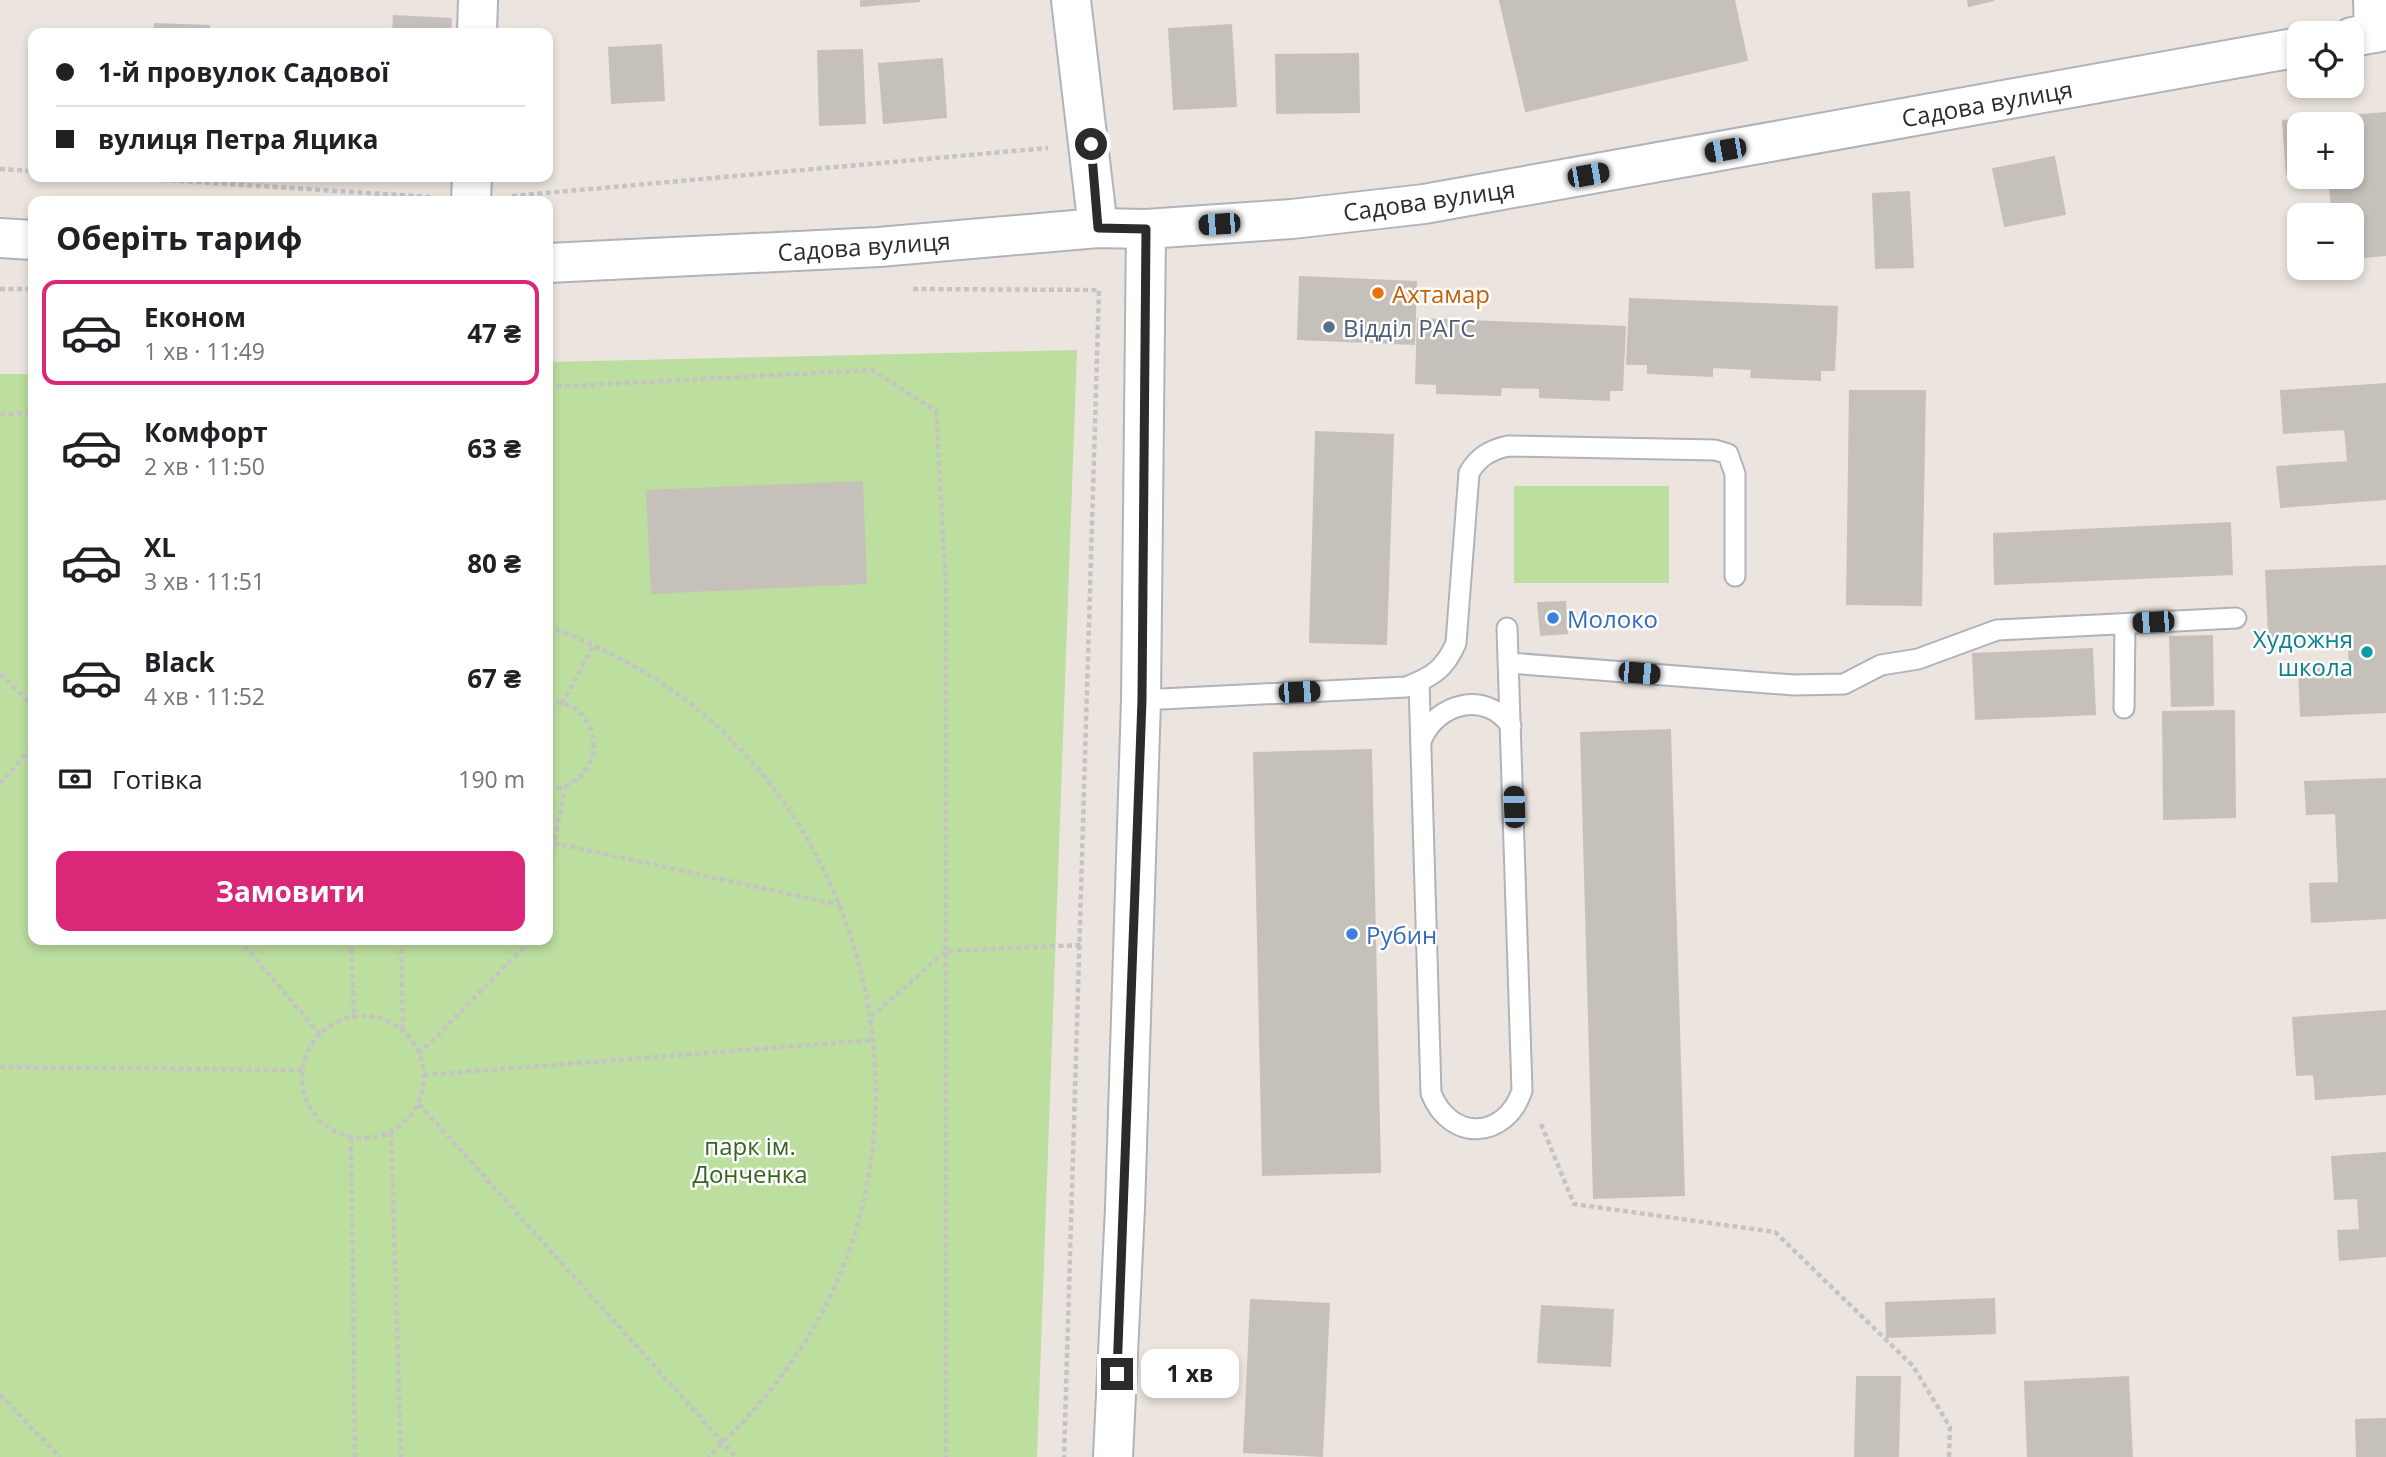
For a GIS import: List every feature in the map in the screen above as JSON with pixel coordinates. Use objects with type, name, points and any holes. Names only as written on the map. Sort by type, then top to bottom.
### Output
[{"type":"main road","points":[[477,28],[478,0]]},
{"type":"main road","points":[[1072,0],[1091,144],[1098,228]]},
{"type":"main road","name":"Садова вулиця","points":[[553,263],[879,247],[1098,228],[1146,229],[1292,219],[1424,204],[2287,49]]},
{"type":"main road","points":[[1113,1457],[1125,1208],[1142,700],[1146,229]]},
{"type":"main road","points":[[0,237],[28,240]]},
{"type":"lane","points":[[1142,700],[1406,687],[1444,668],[1456,643],[1469,473],[1475,462],[1492,450],[1508,446],[1688,449],[1715,450],[1728,454],[1735,474],[1735,576]]},
{"type":"lane","points":[[1509,663],[1794,685],[1844,684],[1881,665],[1918,659],[1997,630],[2236,618]]},
{"type":"lane","points":[[2124,708],[2126,624]]},
{"type":"lane","points":[[1419,682],[1431,1093],[1444,1117],[1456,1125],[1484,1129],[1509,1116],[1522,1091],[1507,628]]},
{"type":"lane","points":[[1422,739],[1426,728],[1443,711],[1465,705],[1489,707],[1511,726]]},
{"type":"path","points":[[237,182],[472,192],[1091,144]]},
{"type":"path","points":[[0,169],[28,171]]},
{"type":"path","points":[[0,289],[28,289]]},
{"type":"path","points":[[911,289],[1099,290],[1064,1457]]},
{"type":"path","points":[[553,387],[872,370],[936,411],[946,589],[946,1457]]},
{"type":"path","points":[[0,414],[28,413]]},
{"type":"path","points":[[553,628],[594,644],[647,673],[700,711],[747,757],[788,807],[822,863],[840,905],[866,987],[874,1040],[876,1118],[868,1183],[850,1245],[825,1306],[792,1363],[752,1415],[708,1457]]},
{"type":"path","points":[[562,704],[594,644]]},
{"type":"path","points":[[0,674],[28,701]]},
{"type":"path","points":[[553,703],[562,704],[584,717],[592,732],[594,748],[590,765],[580,779],[565,787],[553,789]]},
{"type":"path","points":[[0,784],[28,752]]},
{"type":"path","points":[[553,849],[565,787]]},
{"type":"path","points":[[554,844],[840,905]]},
{"type":"path","points":[[243,945],[320,1034]]},
{"type":"path","points":[[351,945],[354,1017]]},
{"type":"path","points":[[401,945],[402,1030]]},
{"type":"path","points":[[419,1054],[526,945]]},
{"type":"path","points":[[870,1018],[946,951],[1081,945]]},
{"type":"path","points":[[354,1017],[385,1020],[402,1030],[419,1054],[424,1075],[419,1104],[407,1121],[391,1132],[371,1138],[351,1138],[332,1130],[316,1117],[306,1100],[301,1080],[308,1051],[320,1034],[345,1018],[354,1017]]},
{"type":"path","points":[[424,1075],[874,1040]]},
{"type":"path","points":[[0,1068],[303,1070]]},
{"type":"path","points":[[1522,1091],[1543,1128],[1574,1204],[1775,1232],[1913,1366],[1950,1427],[1949,1457]]},
{"type":"path","points":[[419,1104],[736,1457]]},
{"type":"path","points":[[391,1132],[401,1457]]},
{"type":"path","points":[[351,1138],[355,1457]]},
{"type":"path","points":[[0,1395],[60,1457]]},
{"type":"green space","name":"парк ім. Донченка","points":[[1077,350],[1037,1457],[0,1457],[0,374],[28,374],[28,945],[553,945],[553,362]]},
{"type":"green space","points":[[1514,486],[1669,486],[1669,583],[1514,583]]},
{"type":"building","points":[[861,0],[919,0],[919,1],[861,6]]},
{"type":"building","points":[[1734,0],[1747,60],[1526,111],[1500,1]]},
{"type":"building","points":[[1968,0],[1994,0],[1969,6]]},
{"type":"building","points":[[394,16],[451,19],[450,28],[393,28]]},
{"type":"building","points":[[155,24],[209,26],[209,28],[155,28]]},
{"type":"building","points":[[1231,25],[1236,106],[1174,109],[1169,29]]},
{"type":"building","points":[[661,45],[664,100],[612,103],[609,48]]},
{"type":"building","points":[[862,50],[865,123],[820,125],[818,51]]},
{"type":"building","points":[[1358,54],[1359,112],[1277,113],[1276,55]]},
{"type":"building","points":[[942,59],[946,117],[884,123],[879,64]]},
{"type":"building","points":[[2386,113],[2386,255],[2364,257],[2364,203],[2331,203],[2330,189],[2364,189],[2364,115]]},
{"type":"building","points":[[2283,121],[2287,121],[2287,174]]},
{"type":"building","points":[[2054,157],[2065,214],[2005,226],[1993,169]]},
{"type":"building","points":[[1909,192],[1913,267],[1876,268],[1873,194]]},
{"type":"building","points":[[1300,277],[1416,282],[1414,344],[1298,339]]},
{"type":"building","points":[[1630,299],[1837,307],[1834,370],[1820,370],[1820,380],[1751,377],[1752,369],[1712,367],[1712,376],[1648,373],[1648,364],[1627,364]]},
{"type":"building","points":[[1418,319],[1625,327],[1622,390],[1609,390],[1609,400],[1540,397],[1540,388],[1501,387],[1500,395],[1437,393],[1437,384],[1416,383]]},
{"type":"building","points":[[2386,384],[2386,499],[2281,507],[2277,467],[2348,462],[2345,429],[2284,433],[2281,391]]},
{"type":"building","points":[[1850,391],[1925,391],[1921,605],[1847,604]]},
{"type":"building","points":[[1316,432],[1393,435],[1386,644],[1310,642]]},
{"type":"building","points":[[862,482],[866,583],[652,593],[647,491]]},
{"type":"building","points":[[2230,523],[2232,574],[1995,584],[1994,534]]},
{"type":"building","name":"Художня школа","points":[[2386,566],[2386,712],[2301,716],[2299,670],[2350,668],[2348,634],[2269,637],[2266,571]]},
{"type":"building","name":"Молоко","points":[[1565,602],[1567,633],[1541,635],[1538,603]]},
{"type":"building","points":[[2212,636],[2213,705],[2172,706],[2170,637]]},
{"type":"building","points":[[2092,649],[2095,714],[1976,719],[1973,654]]},
{"type":"building","points":[[2234,711],[2235,817],[2164,819],[2163,712]]},
{"type":"building","points":[[1670,730],[1684,1195],[1594,1198],[1581,733]]},
{"type":"building","points":[[1371,750],[1380,1172],[1263,1175],[1254,753]]},
{"type":"building","points":[[2386,779],[2386,918],[2312,922],[2310,884],[2339,883],[2336,813],[2307,814],[2305,782]]},
{"type":"building","points":[[2386,1011],[2386,1094],[2316,1099],[2314,1074],[2297,1075],[2293,1018]]},
{"type":"building","points":[[2386,1153],[2386,1256],[2340,1260],[2338,1231],[2360,1230],[2358,1198],[2335,1199],[2332,1157]]},
{"type":"building","points":[[1994,1299],[1995,1333],[1887,1337],[1886,1303]]},
{"type":"building","points":[[1251,1300],[1329,1304],[1322,1456],[1244,1452]]},
{"type":"building","points":[[1542,1306],[1613,1310],[1610,1366],[1538,1362]]},
{"type":"building","points":[[1857,1377],[1900,1377],[1898,1457],[1855,1457]]},
{"type":"building","points":[[2128,1377],[2132,1457],[2028,1457],[2025,1382]]},
{"type":"building","points":[[2386,1419],[2386,1457],[2357,1457],[2356,1420]]},
{"type":"place","name":"Ахтамар","points":[[1378,293]]},
{"type":"place","name":"Відділ РАГС","points":[[1329,327]]},
{"type":"place","name":"Молоко","points":[[1553,618]]},
{"type":"place","name":"Художня школа","points":[[2367,652]]},
{"type":"place","name":"Рубин","points":[[1352,934]]},
{"type":"route","points":[[1091,144],[1098,228],[1146,229],[1142,700],[1117,1374]]}]
